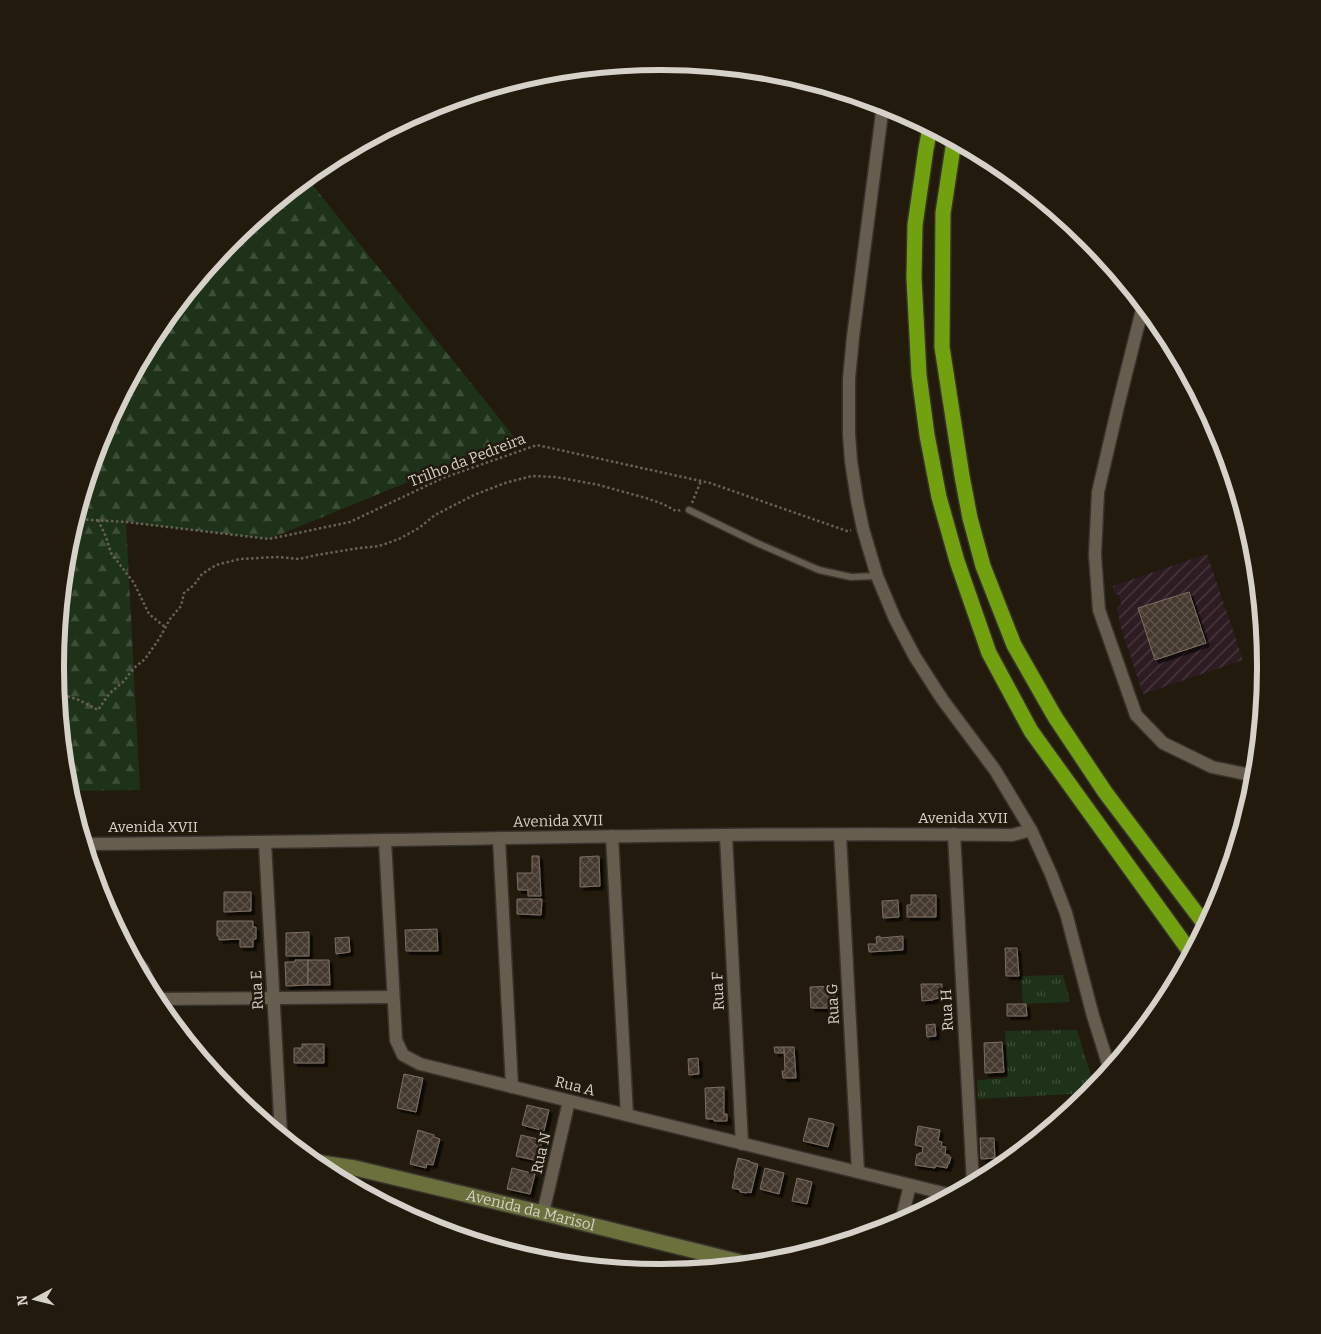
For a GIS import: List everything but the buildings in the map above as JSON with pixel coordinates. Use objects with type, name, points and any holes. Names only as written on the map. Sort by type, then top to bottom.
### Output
[{"type":"highway","points":[[929,134],[915,225],[914,278],[919,375],[926,435],[939,497],[957,561],[989,653],[1030,731],[1187,947]]},
{"type":"highway","points":[[953,147],[943,214],[942,347],[970,518],[984,566],[1014,645],[1055,717],[1104,792],[1201,920]]},
{"type":"street","points":[[882,113],[849,379],[851,461],[863,529],[877,576],[895,619],[915,657],[942,699],[995,770],[1030,830],[1051,874],[1066,913],[1093,1016],[1107,1062]]},
{"type":"street","points":[[1141,314],[1098,492],[1095,555],[1099,610],[1136,715],[1163,743],[1212,767],[1247,774]]},
{"type":"street","name":"Avenida XVII","points":[[91,844],[265,843],[612,836],[1012,835],[1030,830]]},
{"type":"street","name":"Rua H","points":[[954,834],[973,1175]]},
{"type":"street","name":"Rua G","points":[[840,835],[858,1172]]},
{"type":"street","points":[[612,836],[627,1115]]},
{"type":"street","name":"Rua F","points":[[726,836],[742,1144]]},
{"type":"street","points":[[499,838],[512,1087]]},
{"type":"street","name":"Rua A","points":[[385,841],[396,1040],[403,1055],[420,1064],[942,1193]]},
{"type":"street","name":"Rua E","points":[[265,843],[281,1127]]},
{"type":"street","points":[[164,999],[394,997]]},
{"type":"street","name":"Rua N","points":[[544,1213],[569,1101]]},
{"type":"street","name":"Avenida da Marisol","points":[[331,1165],[355,1168],[544,1213],[730,1260]]},
{"type":"street","points":[[904,1211],[910,1185]]},
{"type":"lane","points":[[688,510],[819,570],[851,577],[877,576]]},
{"type":"path","name":"Trilho da Pedreira","points":[[83,519],[126,522],[269,539],[350,522],[443,478],[537,445],[710,483],[847,531],[863,529]]},
{"type":"path","points":[[65,695],[98,710],[109,694],[145,659],[180,606],[184,593],[194,585],[202,574],[216,565],[240,559],[277,557],[299,559],[317,554],[379,546],[399,540],[420,528],[436,514],[474,495],[514,480],[532,476],[599,485],[646,498],[676,511],[688,510],[700,481]]},
{"type":"path","points":[[98,520],[110,553],[134,583],[149,614],[165,627]]},
{"type":"shaded area","points":[[1207,554],[1243,660],[1143,694],[1121,628],[1117,608],[1121,605],[1119,595],[1114,594],[1113,586]]},
{"type":"green space","points":[[311,184],[515,438],[269,539],[126,522],[140,790],[77,791],[75,783],[65,706],[65,628],[75,551],[84,513],[95,475],[125,403],[164,335],[212,274],[239,245],[267,218]]},
{"type":"green space","points":[[1063,975],[1070,1002],[1023,1004],[1021,976]]},
{"type":"green space","points":[[1077,1030],[1092,1078],[1077,1094],[978,1099],[977,1080],[1007,1078],[1005,1031]]}]
